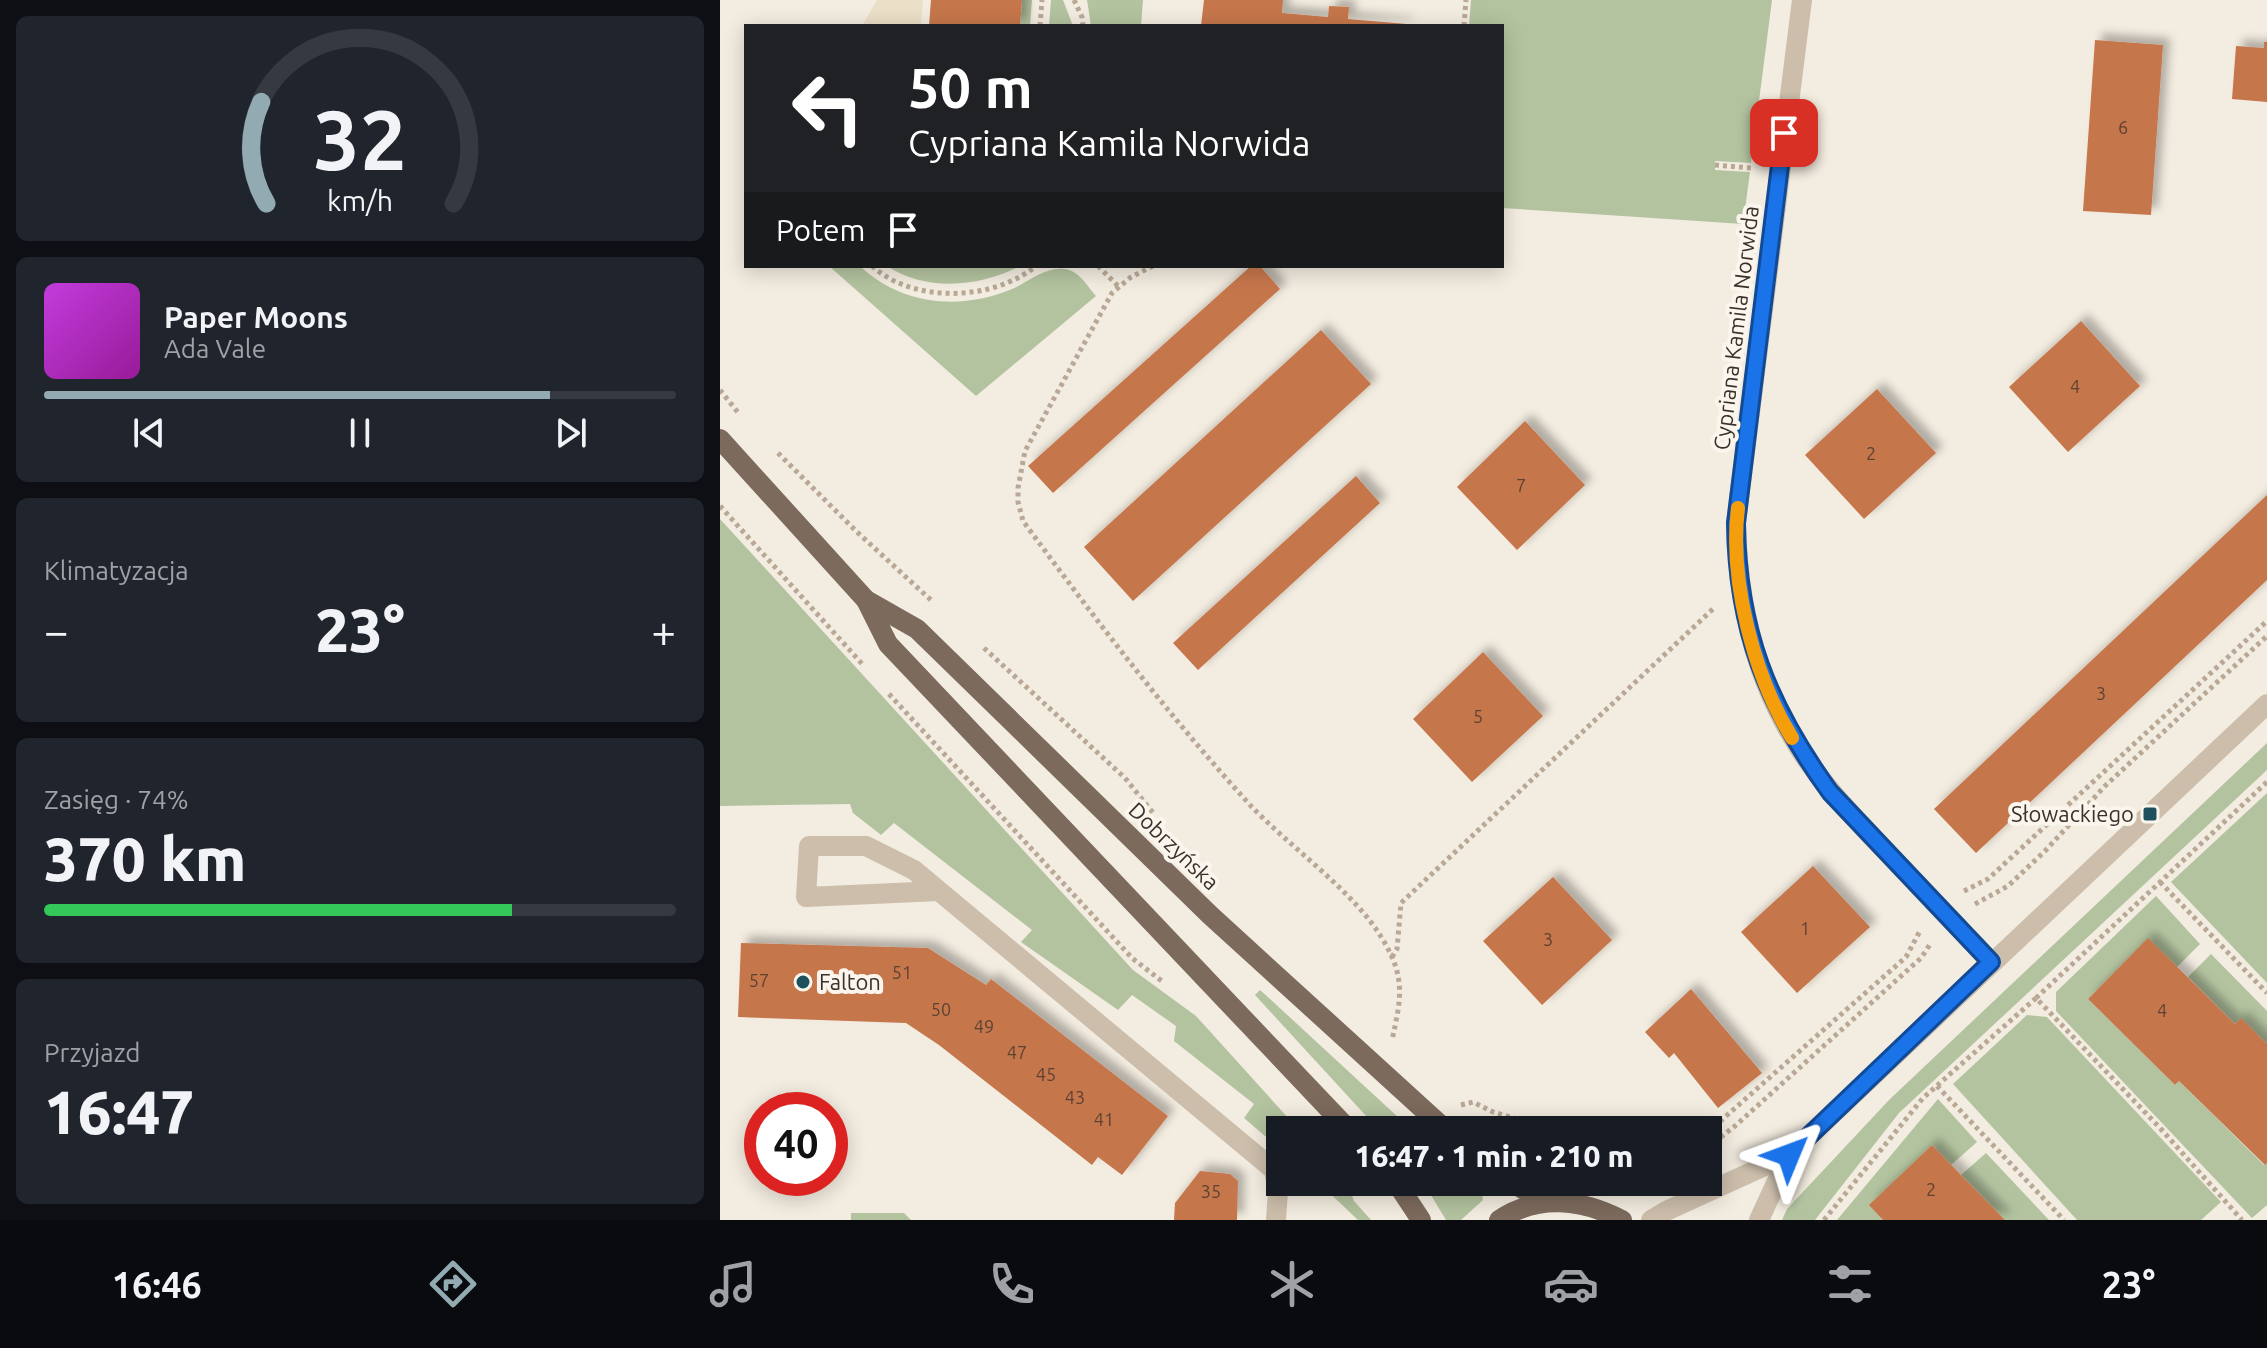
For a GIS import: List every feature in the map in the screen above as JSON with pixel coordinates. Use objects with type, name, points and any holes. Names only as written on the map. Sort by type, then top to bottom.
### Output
[{"type":"main road","name":"Dobrzyńska","points":[[720,439],[866,600],[888,644],[1336,1116]]},
{"type":"main road","name":"Dobrzyńska","points":[[866,600],[917,629],[1210,915],[1430,1116]]},
{"type":"main road","points":[[1405,1196],[1421,1220]]},
{"type":"main road","points":[[1535,1196],[1545,1202]]},
{"type":"main road","points":[[1499,1220],[1517,1210],[1556,1201],[1591,1206],[1622,1220]]},
{"type":"street","name":"Cypriana Kamila Norwida","points":[[1802,0],[1736,523],[1738,570],[1747,624],[1790,734],[1830,792],[1991,962]]},
{"type":"street","points":[[1651,1220],[1789,1155],[2267,704]]},
{"type":"street","points":[[939,891],[806,897],[809,846],[866,846],[914,870],[1274,1170],[1278,1191],[1276,1220]]},
{"type":"street","points":[[1759,1220],[1789,1155]]},
{"type":"path","points":[[1040,24],[1042,0]]},
{"type":"path","points":[[1074,0],[1083,24]]},
{"type":"path","points":[[1464,24],[1466,0]]},
{"type":"path","points":[[1715,165],[1756,169]]},
{"type":"path","points":[[875,268],[892,281],[916,288],[964,293],[1011,281],[1033,268]]},
{"type":"path","points":[[1100,268],[1119,287]]},
{"type":"path","points":[[1149,268],[1131,277],[1112,293],[1025,451],[1018,488],[1023,521],[1126,658],[1252,807],[1363,913],[1383,940],[1396,967],[1401,997],[1390,1046],[1379,1035]]},
{"type":"path","points":[[720,390],[747,423]]},
{"type":"path","points":[[769,445],[936,604]]},
{"type":"path","points":[[1392,958],[1397,949],[1401,903],[1719,603]]},
{"type":"path","points":[[1722,1136],[1921,958],[1947,916],[1953,897],[1988,879],[2267,621]]},
{"type":"path","points":[[1722,1120],[1906,957],[1926,922],[1947,916],[2008,886],[2066,830],[2105,786],[2267,636]]},
{"type":"path","points":[[981,645],[1125,778],[1160,822]]},
{"type":"path","points":[[1824,1220],[1923,1098],[2036,998],[2267,782]]},
{"type":"path","points":[[2160,882],[2267,993]]},
{"type":"path","points":[[2036,998],[2160,1128],[2242,1220]]},
{"type":"path","points":[[1937,1086],[2064,1220]]},
{"type":"path","points":[[1449,1116],[1457,1106],[1473,1102],[1507,1116]]},
{"type":"green space","points":[[1022,0],[1032,0],[1030,24],[1020,24]]},
{"type":"green space","points":[[1051,0],[1063,0],[1072,24],[1049,24]]},
{"type":"green space","points":[[1087,0],[1143,0],[1141,24],[1091,24]]},
{"type":"green space","points":[[1471,0],[1772,0],[1751,163],[1715,161],[1715,170],[1750,172],[1743,224],[1504,208],[1504,24],[1469,24]]},
{"type":"green space","points":[[831,268],[862,268],[876,279],[912,296],[952,302],[992,296],[1057,269],[1078,275],[1096,296],[976,396]]},
{"type":"green space","points":[[891,268],[1015,268],[988,279],[953,284],[919,280]]},
{"type":"green space","points":[[720,519],[1133,970],[1196,1016],[1286,1116],[1266,1116],[1266,1137],[1244,1118],[1254,1104],[1174,1041],[1176,1026],[1132,995],[1118,1010],[1021,942],[1032,930],[894,823],[881,835],[853,813],[850,804],[720,806]]},
{"type":"green space","points":[[2267,743],[2267,770],[1899,1113],[1815,1220],[1782,1220],[1787,1209],[1889,1100]]},
{"type":"green space","points":[[2267,793],[2267,983],[2171,882]]},
{"type":"green space","points":[[2156,896],[2200,944],[2177,967],[2148,939],[2088,999],[2175,1085],[2179,1081],[2264,1165],[2267,1163],[2267,1205],[2252,1218],[2056,1011],[2056,992]]},
{"type":"green space","points":[[2211,954],[2267,1011],[2267,1044],[2241,1019],[2235,1024],[2188,977]]},
{"type":"green space","points":[[1260,990],[1397,1116],[1366,1116],[1255,995]]},
{"type":"green space","points":[[2027,1015],[2047,1017],[2221,1202],[2201,1220],[2077,1220],[1953,1084]]},
{"type":"green space","points":[[1938,1099],[1977,1142],[1951,1165],[1932,1145],[1870,1205],[1883,1220],[1837,1220]]},
{"type":"green space","points":[[1986,1153],[2049,1220],[2005,1220],[1961,1175]]},
{"type":"green space","points":[[1333,1196],[1352,1196],[1371,1220],[1358,1220]]},
{"type":"green space","points":[[1431,1196],[1482,1196],[1483,1200],[1461,1220],[1446,1220]]},
{"type":"green space","points":[[851,1213],[904,1213],[911,1220],[851,1220]]},
{"type":"shaded area","points":[[877,0],[923,0],[921,24],[863,24]]},
{"type":"building","points":[[931,0],[1022,0],[1020,24],[929,24]]},
{"type":"building","points":[[1204,0],[1283,0],[1282,13],[1328,17],[1329,6],[1349,7],[1348,19],[1407,24],[1201,24]]},
{"type":"building","points":[[2095,40],[2163,45],[2151,215],[2083,211]]},
{"type":"building","points":[[2264,42],[2267,42],[2267,102],[2232,99],[2236,46],[2264,48]]},
{"type":"building","points":[[1249,268],[1262,268],[1280,289],[1053,493],[1028,466]]},
{"type":"building","points":[[2081,321],[2140,386],[2068,452],[2009,387]]},
{"type":"building","points":[[1321,330],[1371,384],[1133,601],[1084,547]]},
{"type":"building","points":[[1877,389],[1936,453],[1864,519],[1805,455]]},
{"type":"building","points":[[1525,421],[1585,485],[1517,550],[1457,487]]},
{"type":"building","points":[[1356,476],[1380,503],[1198,670],[1173,643]]},
{"type":"building","points":[[2267,495],[2267,580],[1976,853],[1934,809]]},
{"type":"building","points":[[1483,652],[1543,716],[1472,782],[1413,719]]},
{"type":"building","points":[[1813,866],[1870,927],[1797,993],[1741,932]]},
{"type":"building","points":[[1553,877],[1612,940],[1542,1005],[1483,941]]},
{"type":"building","points":[[2148,938],[2235,1024],[2241,1018],[2267,1044],[2265,1165],[2179,1081],[2175,1085],[2088,999]]},
{"type":"building","points":[[741,943],[928,948],[986,985],[991,979],[1168,1116],[1122,1175],[1098,1157],[1092,1165],[939,1045],[906,1023],[738,1017]]},
{"type":"building","points":[[1691,989],[1762,1073],[1718,1108],[1674,1053],[1669,1058],[1645,1032]]},
{"type":"building","points":[[1932,1145],[2005,1220],[1883,1220],[1869,1205]]},
{"type":"building","points":[[1200,1171],[1230,1174],[1238,1181],[1237,1220],[1174,1220],[1175,1203]]},
{"type":"slow traffic","points":[[1738,508],[1736,559],[1747,624],[1766,682],[1792,738]]},
{"type":"place","name":"Słowackiego","points":[[2150,814]]},
{"type":"place","name":"Falton","points":[[803,982]]},
{"type":"route","points":[[1784,133],[1736,523],[1736,559],[1747,624],[1777,709],[1818,776],[1991,962],[1789,1155]]}]
